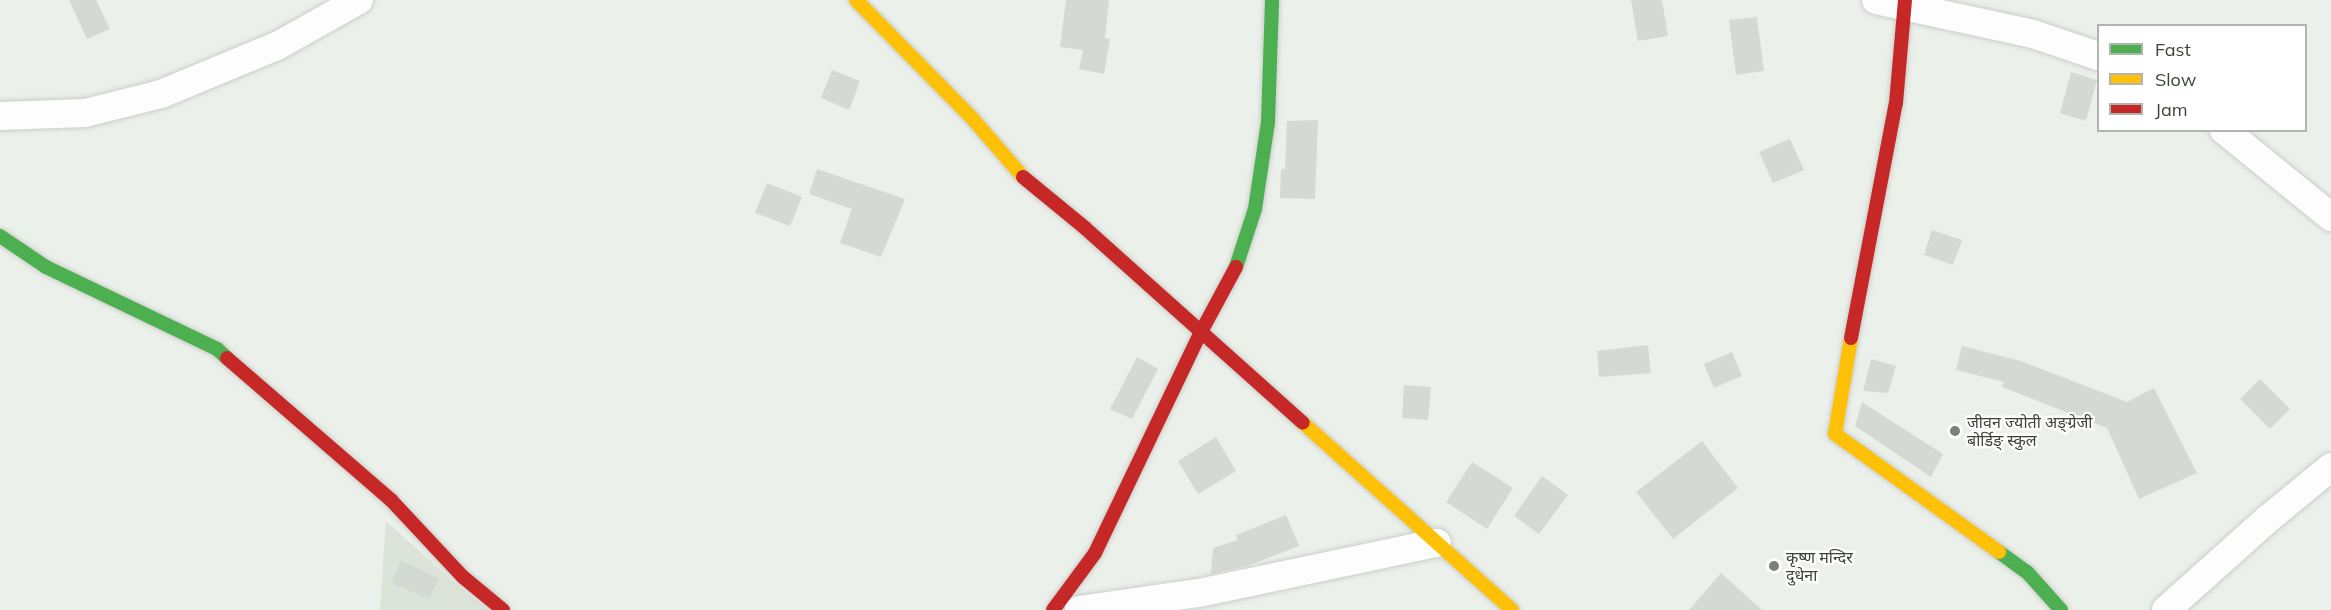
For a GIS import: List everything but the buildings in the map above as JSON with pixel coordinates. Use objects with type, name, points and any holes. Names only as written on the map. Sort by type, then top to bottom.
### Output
[{"type":"street","points":[[0,116],[85,113],[161,94],[278,46],[359,0]]},
{"type":"street","points":[[856,0],[972,118],[1030,184],[1086,228],[1512,610]]},
{"type":"street","points":[[1053,610],[1095,552],[1201,332],[1236,268],[1255,209],[1269,122],[1272,0]]},
{"type":"street","points":[[1876,0],[1905,4],[2033,34],[2097,56]]},
{"type":"street","points":[[1905,4],[1896,103],[1870,230],[1835,434],[2027,572],[2061,610]]},
{"type":"street","points":[[2226,132],[2331,217]]},
{"type":"street","points":[[0,236],[46,267],[217,349],[390,500],[463,577],[503,610]]},
{"type":"street","points":[[2166,610],[2331,466]]},
{"type":"street","points":[[1079,610],[1200,592],[1437,543]]},
{"type":"shaded area","points":[[386,521],[458,586],[488,610],[380,610]]},
{"type":"traffic: fast","points":[[1236,267],[1255,209],[1268,122],[1272,0]]},
{"type":"traffic: fast","points":[[0,236],[46,267],[217,349],[227,358]]},
{"type":"traffic: fast","points":[[1999,552],[2027,572],[2061,610]]},
{"type":"traffic: slow","points":[[856,0],[972,118],[1023,177]]},
{"type":"traffic: slow","points":[[1851,338],[1835,434],[1999,552]]},
{"type":"traffic: slow","points":[[1303,423],[1512,610]]},
{"type":"traffic: jam","points":[[1851,338],[1896,103],[1905,0]]},
{"type":"traffic: jam","points":[[1023,177],[1085,228],[1303,423]]},
{"type":"traffic: jam","points":[[1053,610],[1095,553],[1201,332],[1236,267]]},
{"type":"traffic: jam","points":[[227,358],[391,500],[463,577],[503,610]]},
{"type":"place","name":"जीवन ज्योती अङ्ग्रेजी बोर्डिङ् स्कुल","points":[[1955,431]]},
{"type":"place","name":"कृष्ण मन्दिर दुधेना","points":[[1774,566]]}]
